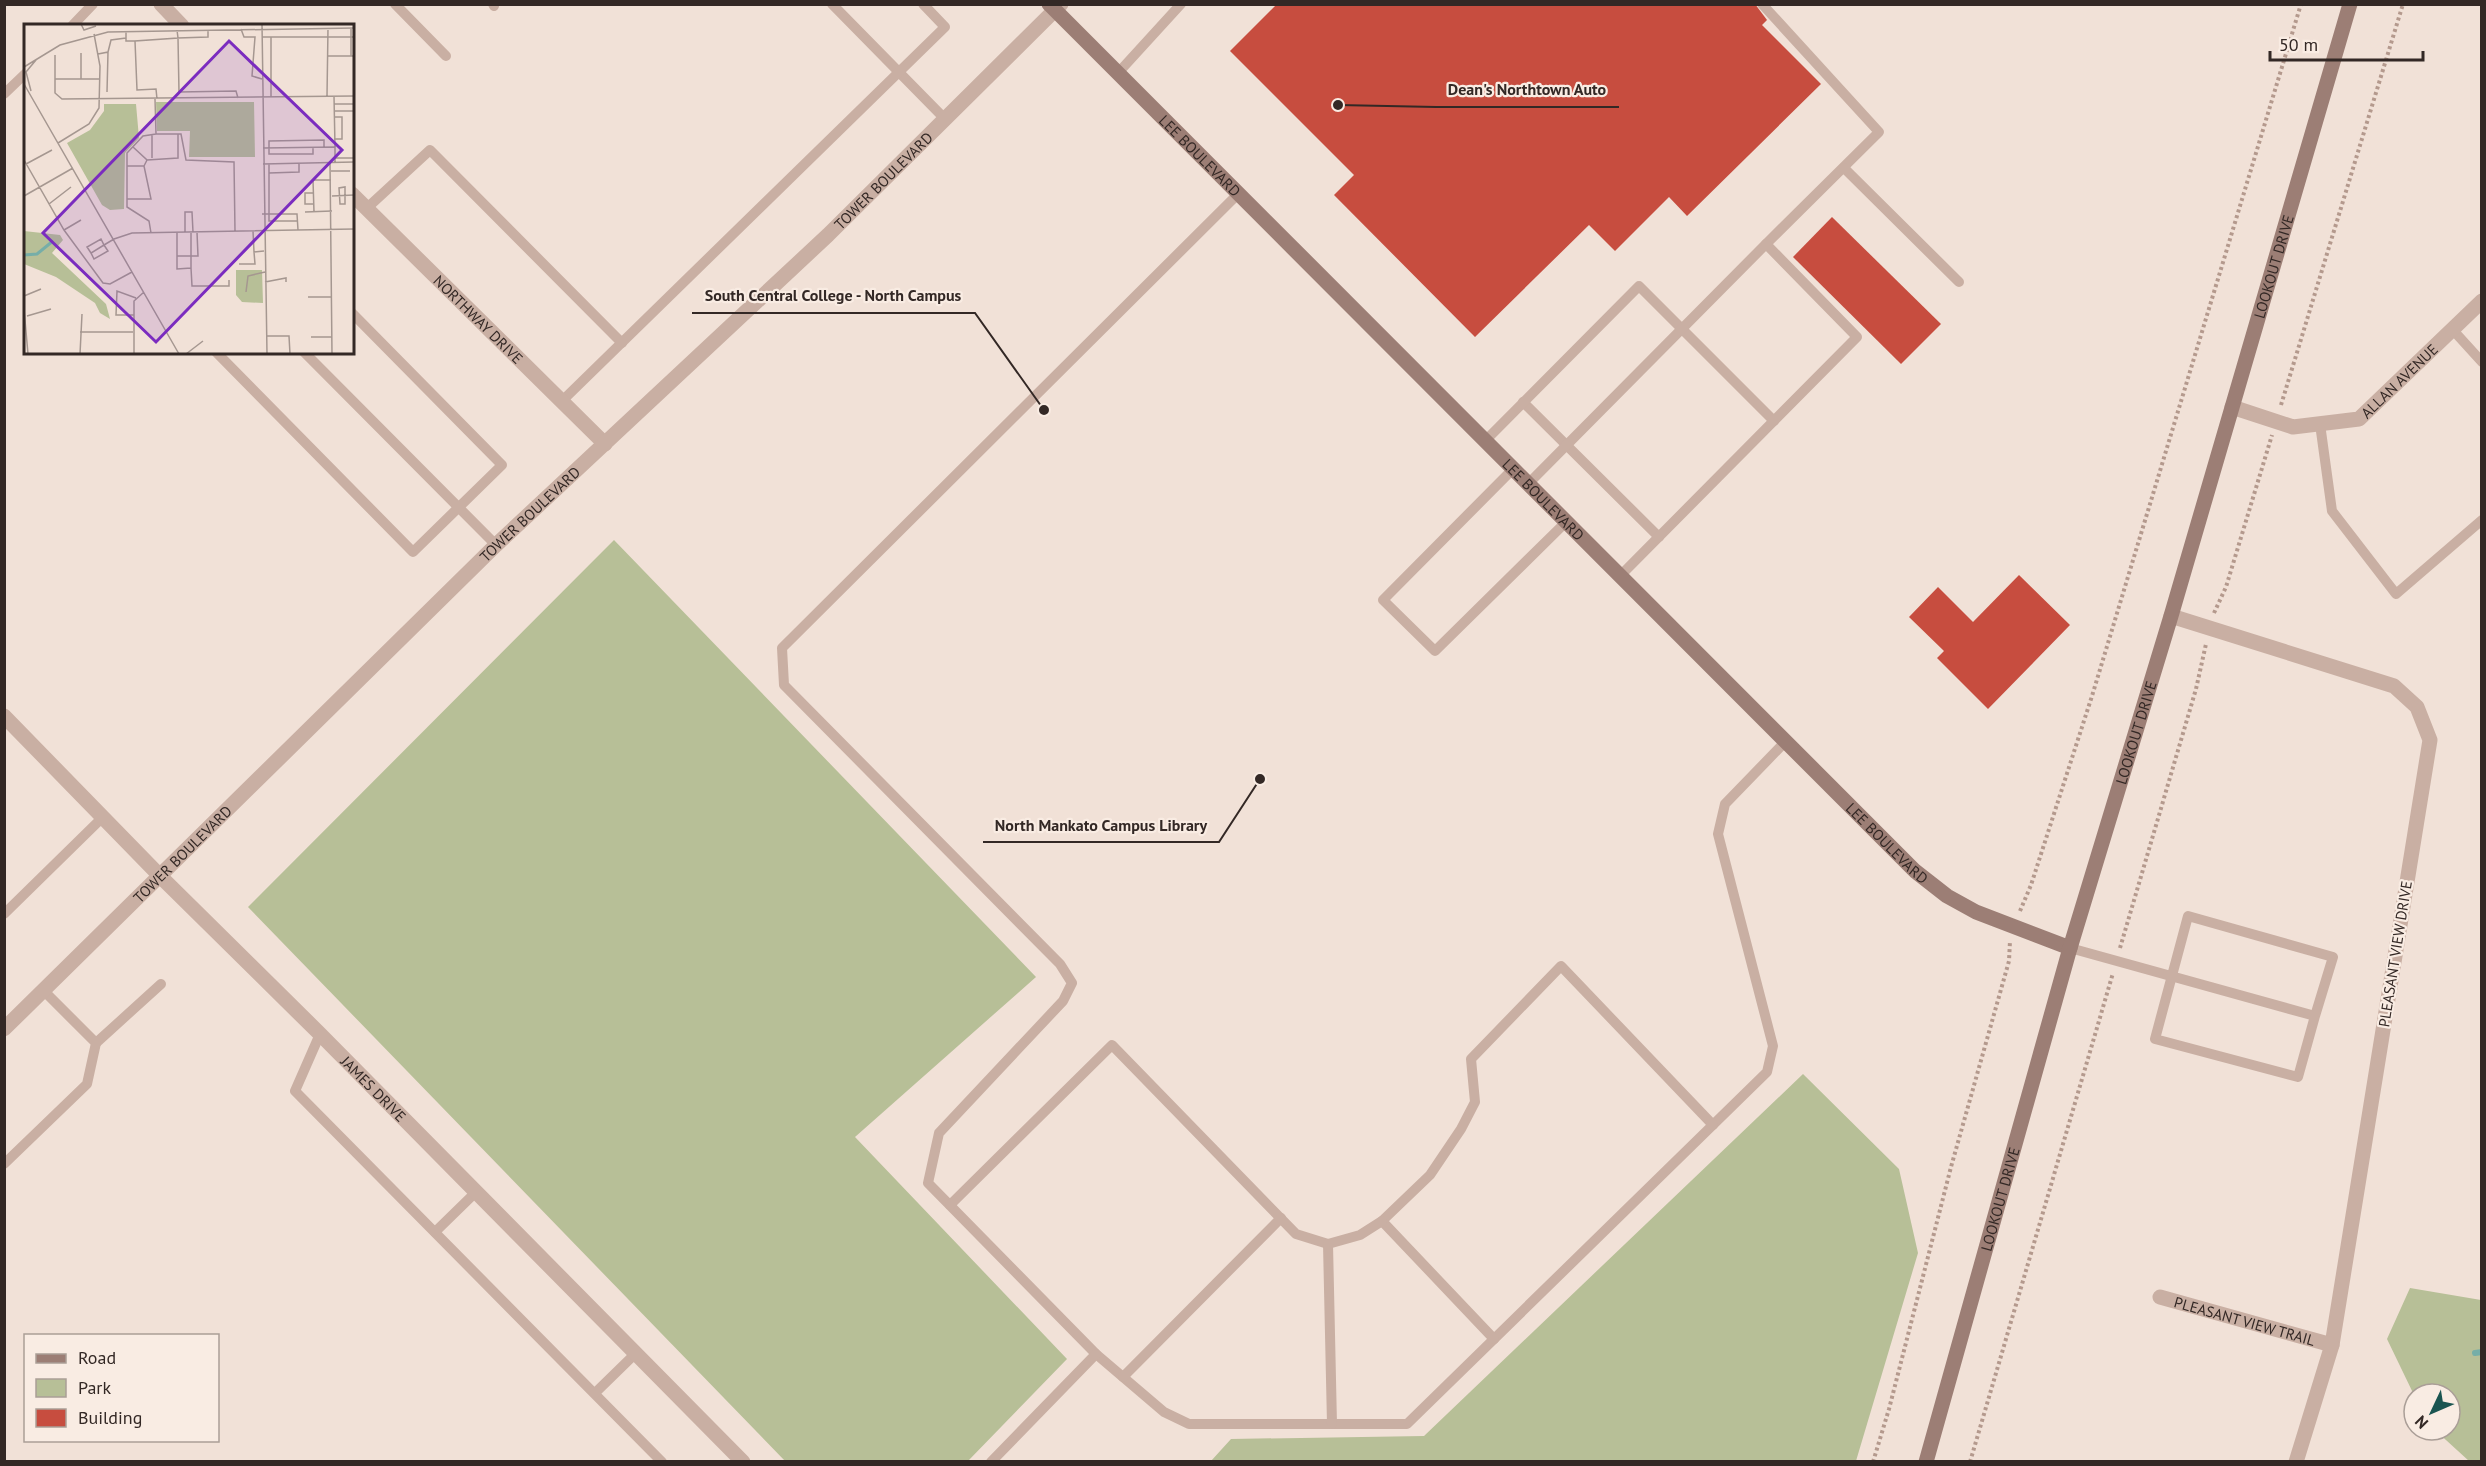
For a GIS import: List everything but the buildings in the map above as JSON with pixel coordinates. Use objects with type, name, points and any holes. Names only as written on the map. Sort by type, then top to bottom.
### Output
[{"type":"main road","name":"LOOKOUT DRIVE","points":[[1926,1461],[2070,948],[2350,4]]},
{"type":"main road","name":"LEE BOULEVARD","points":[[1055,7],[1238,194],[1915,872],[1947,896],[2013,927],[2070,948]]},
{"type":"street","points":[[160,4],[180,24]]},
{"type":"street","name":"TOWER BOULEVARD","points":[[4,1029],[496,545],[828,235],[1055,7]]},
{"type":"street","name":"NORTHWAY DRIVE","points":[[354,196],[605,444]]},
{"type":"street","name":"ALLAN AVENUE","points":[[2232,407],[2293,427],[2359,419],[2481,301]]},
{"type":"street","name":"PLEASANT VIEW DRIVE","points":[[2170,616],[2394,687],[2417,707],[2430,740],[2332,1345],[2296,1461]]},
{"type":"street","name":"JAMES DRIVE","points":[[4,716],[161,877],[743,1461]]},
{"type":"street","name":"PLEASANT VIEW TRAIL","points":[[2160,1297],[2332,1345]]},
{"type":"lane","points":[[74,24],[93,4]]},
{"type":"lane","points":[[395,4],[446,56]]},
{"type":"lane","points":[[832,4],[945,119]]},
{"type":"lane","points":[[562,401],[945,27],[923,4]]},
{"type":"lane","points":[[1118,73],[1180,4]]},
{"type":"lane","points":[[1528,484],[1879,132],[1762,4]]},
{"type":"lane","points":[[4,94],[24,75]]},
{"type":"lane","points":[[367,208],[430,150],[622,343]]},
{"type":"lane","points":[[1844,168],[1959,282]]},
{"type":"lane","points":[[1238,194],[782,648],[784,685],[1060,964],[1072,983],[1063,1001],[939,1133],[928,1183],[1096,1354],[1164,1412],[1189,1424],[1407,1424],[1767,1072],[1773,1046],[1718,834],[1725,804],[1785,742]]},
{"type":"lane","points":[[1620,576],[1857,337],[1767,244]]},
{"type":"lane","points":[[1485,441],[1639,286],[1774,421]]},
{"type":"lane","points":[[218,354],[413,552],[502,465],[354,315]]},
{"type":"lane","points":[[2452,329],[2481,362]]},
{"type":"lane","points":[[306,354],[496,545]]},
{"type":"lane","points":[[1523,402],[1659,537]]},
{"type":"lane","points":[[2320,424],[2332,512],[2396,594],[2481,520]]},
{"type":"lane","points":[[1513,469],[1383,600],[1435,651],[1566,522]]},
{"type":"lane","points":[[4,914],[104,816]]},
{"type":"lane","points":[[2188,916],[2333,957],[2315,1016],[2298,1077],[2155,1039],[2188,916]]},
{"type":"lane","points":[[2070,948],[2315,1016]]},
{"type":"lane","points":[[950,1205],[1112,1045],[1296,1233],[1328,1244],[1360,1236],[1382,1221],[1430,1175],[1461,1129],[1474,1102],[1471,1059],[1561,966],[1713,1125]]},
{"type":"lane","points":[[4,1164],[87,1084],[96,1042],[161,984]]},
{"type":"lane","points":[[44,991],[96,1042]]},
{"type":"lane","points":[[320,1034],[295,1091],[662,1461]]},
{"type":"lane","points":[[435,1232],[476,1192]]},
{"type":"lane","points":[[1123,1377],[1281,1218]]},
{"type":"lane","points":[[1382,1221],[1494,1339]]},
{"type":"lane","points":[[1328,1244],[1332,1424]]},
{"type":"lane","points":[[595,1393],[636,1353]]},
{"type":"lane","points":[[991,1461],[1096,1354]]},
{"type":"path","points":[[1873,1461],[1951,1167],[2009,961],[2008,949],[2013,927],[2031,885],[2092,696],[2301,4]]},
{"type":"path","points":[[1970,1461],[2196,689],[2215,607],[2226,587],[2403,4]]},
{"type":"green space","points":[[614,540],[1036,977],[855,1137],[1067,1359],[968,1461],[785,1461],[248,907]]},
{"type":"green space","points":[[1803,1074],[1899,1169],[1918,1253],[1856,1461],[1211,1461],[1231,1439],[1424,1436]]},
{"type":"green space","points":[[2410,1288],[2481,1300],[2481,1461],[2469,1461],[2448,1442],[2462,1442],[2462,1382],[2408,1382],[2387,1339]]},
{"type":"waterway","points":[[2475,1353],[2482,1352]]},
{"type":"place","name":"Dean's Northtown Auto","points":[[1338,105]]},
{"type":"place","name":"South Central College - North Campus","points":[[1044,410]]},
{"type":"place","name":"North Mankato Campus Library","points":[[1260,779]]}]
